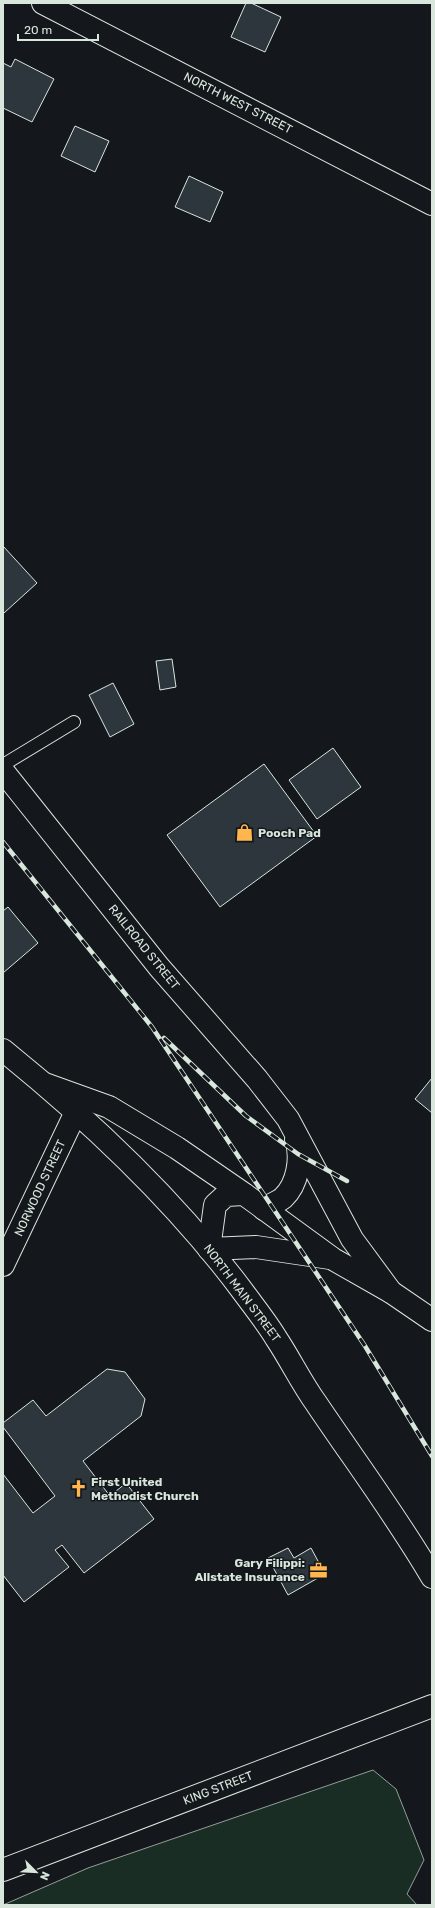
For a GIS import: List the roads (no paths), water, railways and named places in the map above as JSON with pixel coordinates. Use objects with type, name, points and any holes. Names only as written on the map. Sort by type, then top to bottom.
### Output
[{"type":"street","name":"NORTH WEST STREET","points":[[43,3],[432,204]]},
{"type":"street","name":"RAILROAD STREET","points":[[3,771],[159,967],[257,1079],[288,1119],[352,1239],[391,1292]]},
{"type":"street","name":"NORTH MAIN STREET","points":[[3,1050],[130,1160],[209,1249],[276,1337],[314,1401],[411,1541],[432,1577]]},
{"type":"street","points":[[44,1084],[109,1107],[177,1148],[244,1194],[333,1259],[391,1292],[432,1320]]},
{"type":"street","name":"NORWOOD STREET","points":[[3,1265],[76,1112]]},
{"type":"street","name":"RAILROAD STREET","points":[[264,1209],[283,1198],[292,1186],[298,1169],[298,1146],[288,1119]]},
{"type":"street","points":[[244,1194],[226,1195],[215,1205],[209,1249],[256,1247],[333,1259]]},
{"type":"street","name":"KING STREET","points":[[3,1870],[432,1706]]},
{"type":"lane","points":[[3,764],[74,722]]},
{"type":"railway","points":[[3,842],[152,1027],[365,1346],[432,1456]]},
{"type":"railway","points":[[164,1038],[246,1116],[298,1154],[347,1181]]},
{"type":"place","name":"Pooch Pad","points":[[245,833]]},
{"type":"place","name":"First United Methodist Church","points":[[78,1489]]},
{"type":"place","name":"Gary Filippi: Allstate Insurance","points":[[318,1570]]}]
